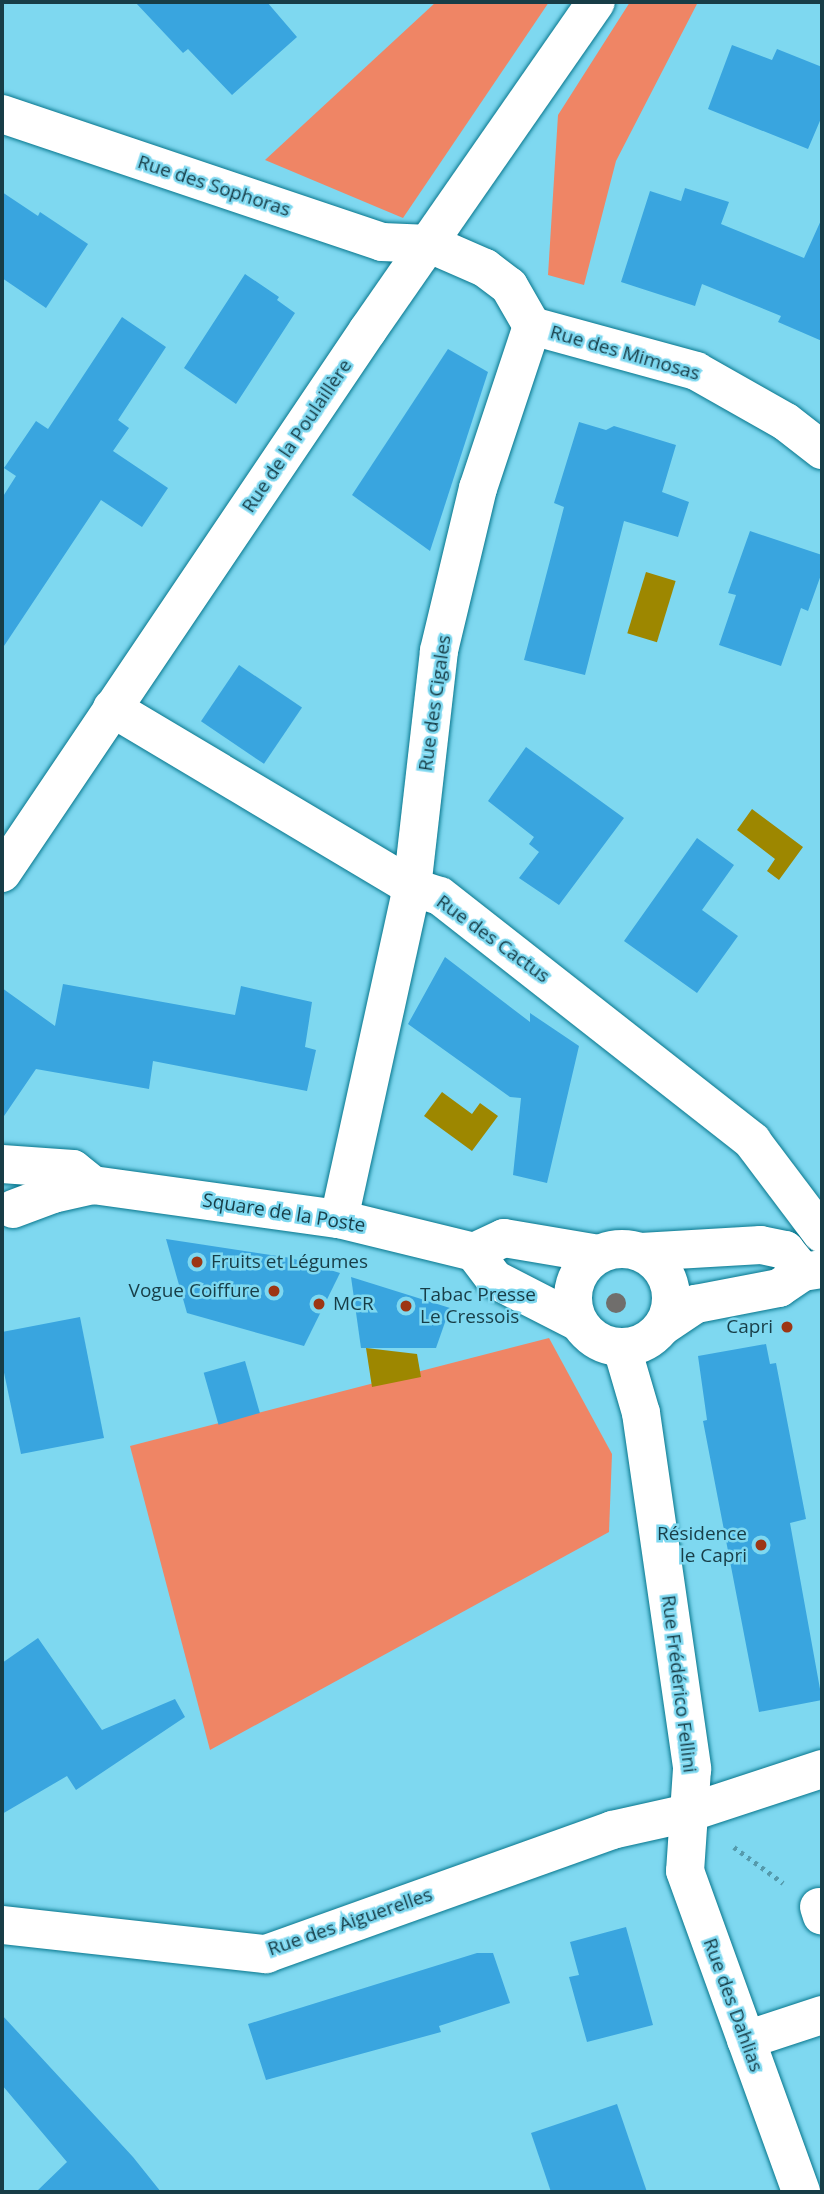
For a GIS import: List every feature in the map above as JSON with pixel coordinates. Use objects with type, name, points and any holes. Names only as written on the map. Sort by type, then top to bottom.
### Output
[{"type":"street","name":"Rue de la Poulaillère","points":[[2,873],[596,2]]},
{"type":"street","name":"Rue des Sophoras","points":[[2,114],[382,242],[430,244]]},
{"type":"street","points":[[430,244],[485,268],[509,286],[532,326]]},
{"type":"street","name":"Rue des Mimosas","points":[[532,326],[696,371],[786,422],[822,450]]},
{"type":"street","name":"Rue des Cigales","points":[[339,1219],[412,887],[439,651],[478,488],[532,326]]},
{"type":"street","name":"Rue des Cactus","points":[[112,708],[412,887],[440,896],[752,1141],[822,1234]]},
{"type":"street","name":"Square de la Poste","points":[[2,1164],[73,1169],[93,1185]]},
{"type":"street","name":"Square de la Poste","points":[[5,1205],[93,1185],[339,1219],[474,1252]]},
{"type":"street","points":[[578,1322],[494,1279],[474,1252],[504,1238],[599,1254]]},
{"type":"street","points":[[761,1245],[785,1250],[813,1270],[779,1288],[696,1304],[663,1326],[649,1340],[622,1348],[604,1345],[590,1337],[578,1322],[571,1301],[574,1283],[583,1266],[599,1254],[621,1248],[641,1252],[761,1245]]},
{"type":"street","points":[[641,1252],[658,1264],[669,1282],[670,1309],[663,1326]]},
{"type":"street","name":"Rue Frédérico Fellini","points":[[622,1348],[634,1382],[649,1461],[692,1769],[688,1814]]},
{"type":"street","name":"Rue des Aiguerelles","points":[[2,1925],[266,1954],[612,1830],[688,1814],[822,1769]]},
{"type":"street","name":"Rue des Dahlias","points":[[688,1814],[685,1871],[801,2192]]},
{"type":"street","points":[[746,2040],[822,2015]]},
{"type":"path","points":[[728,1842],[754,1863]]},
{"type":"shaded area","points":[[436,2],[549,2],[403,218],[265,160]]},
{"type":"shaded area","points":[[630,2],[698,2],[616,161],[584,285],[548,275],[558,115]]},
{"type":"shaded area","points":[[646,572],[676,581],[657,642],[627,633]]},
{"type":"shaded area","points":[[752,809],[803,847],[779,880],[767,871],[775,859],[737,830]]},
{"type":"shaded area","points":[[442,1092],[472,1114],[480,1103],[498,1116],[472,1151],[424,1116]]},
{"type":"shaded area","points":[[549,1338],[612,1454],[609,1532],[210,1750],[130,1446]]},
{"type":"shaded area","points":[[366,1348],[417,1354],[421,1377],[372,1387]]},
{"type":"building","points":[[135,2],[267,2],[297,37],[232,95],[188,49],[183,53]]},
{"type":"building","points":[[732,45],[772,60],[777,49],[822,67],[822,116],[808,149],[708,109]]},
{"type":"building","points":[[685,188],[729,202],[721,224],[804,258],[822,218],[822,341],[778,322],[781,316],[702,284],[695,306],[621,282],[650,191],[681,201]]},
{"type":"building","points":[[2,192],[38,216],[40,212],[88,244],[46,308],[2,278]]},
{"type":"building","points":[[245,274],[279,297],[277,300],[295,313],[236,404],[184,368]]},
{"type":"building","points":[[122,317],[166,347],[118,420],[129,428],[113,451],[168,488],[142,527],[101,500],[2,649],[2,498],[16,476],[4,468],[36,421],[48,429]]},
{"type":"building","points":[[448,349],[488,372],[430,551],[352,495]]},
{"type":"building","points":[[579,422],[606,430],[614,426],[676,445],[662,492],[689,502],[678,537],[624,521],[585,675],[524,660],[564,507],[554,503]]},
{"type":"building","points":[[750,531],[822,555],[822,572],[808,611],[801,608],[781,666],[719,645],[736,595],[728,593]]},
{"type":"building","points":[[239,665],[302,707],[264,764],[201,721]]},
{"type":"building","points":[[526,747],[624,818],[559,905],[519,878],[539,852],[529,844],[534,837],[488,801]]},
{"type":"building","points":[[697,838],[734,865],[702,910],[738,936],[697,993],[624,941]]},
{"type":"building","points":[[445,957],[530,1022],[530,1013],[579,1046],[547,1183],[513,1175],[521,1098],[510,1097],[408,1024]]},
{"type":"building","points":[[63,984],[235,1015],[241,986],[312,1002],[305,1047],[316,1050],[307,1091],[153,1061],[149,1089],[36,1069],[2,1119],[2,988],[55,1026]]},
{"type":"building","points":[[166,1239],[291,1258],[340,1273],[304,1346],[187,1313]]},
{"type":"building","points":[[351,1277],[450,1308],[436,1348],[361,1348]]},
{"type":"building","points":[[80,1317],[104,1438],[21,1454],[2,1363],[2,1332]]},
{"type":"building","name":"Résidence le Capri","points":[[766,1344],[770,1364],[776,1363],[806,1519],[790,1523],[822,1700],[759,1712],[703,1421],[707,1420],[698,1356]]},
{"type":"building","points":[[245,1361],[260,1413],[219,1425],[204,1373]]},
{"type":"building","points":[[38,1638],[102,1730],[175,1699],[185,1717],[76,1790],[67,1776],[2,1814],[2,1663]]},
{"type":"building","points":[[626,1927],[653,2025],[587,2042],[569,1977],[579,1975],[570,1942]]},
{"type":"building","points":[[477,1953],[493,1953],[510,2003],[439,2026],[441,2032],[266,2080],[248,2024]]},
{"type":"building","points":[[2,2015],[133,2157],[161,2192],[36,2192],[67,2162],[2,2085]]},
{"type":"building","points":[[617,2104],[647,2192],[551,2192],[531,2133]]},
{"type":"place","name":"Fruits et Légumes","points":[[197,1262]]},
{"type":"place","name":"Vogue Coiffure","points":[[274,1291]]},
{"type":"place","name":"MCR","points":[[319,1304]]},
{"type":"place","name":"Tabac Presse Le Cressois","points":[[406,1306]]},
{"type":"place","name":"Capri","points":[[787,1327]]},
{"type":"place","name":"Résidence le Capri","points":[[761,1545]]}]
